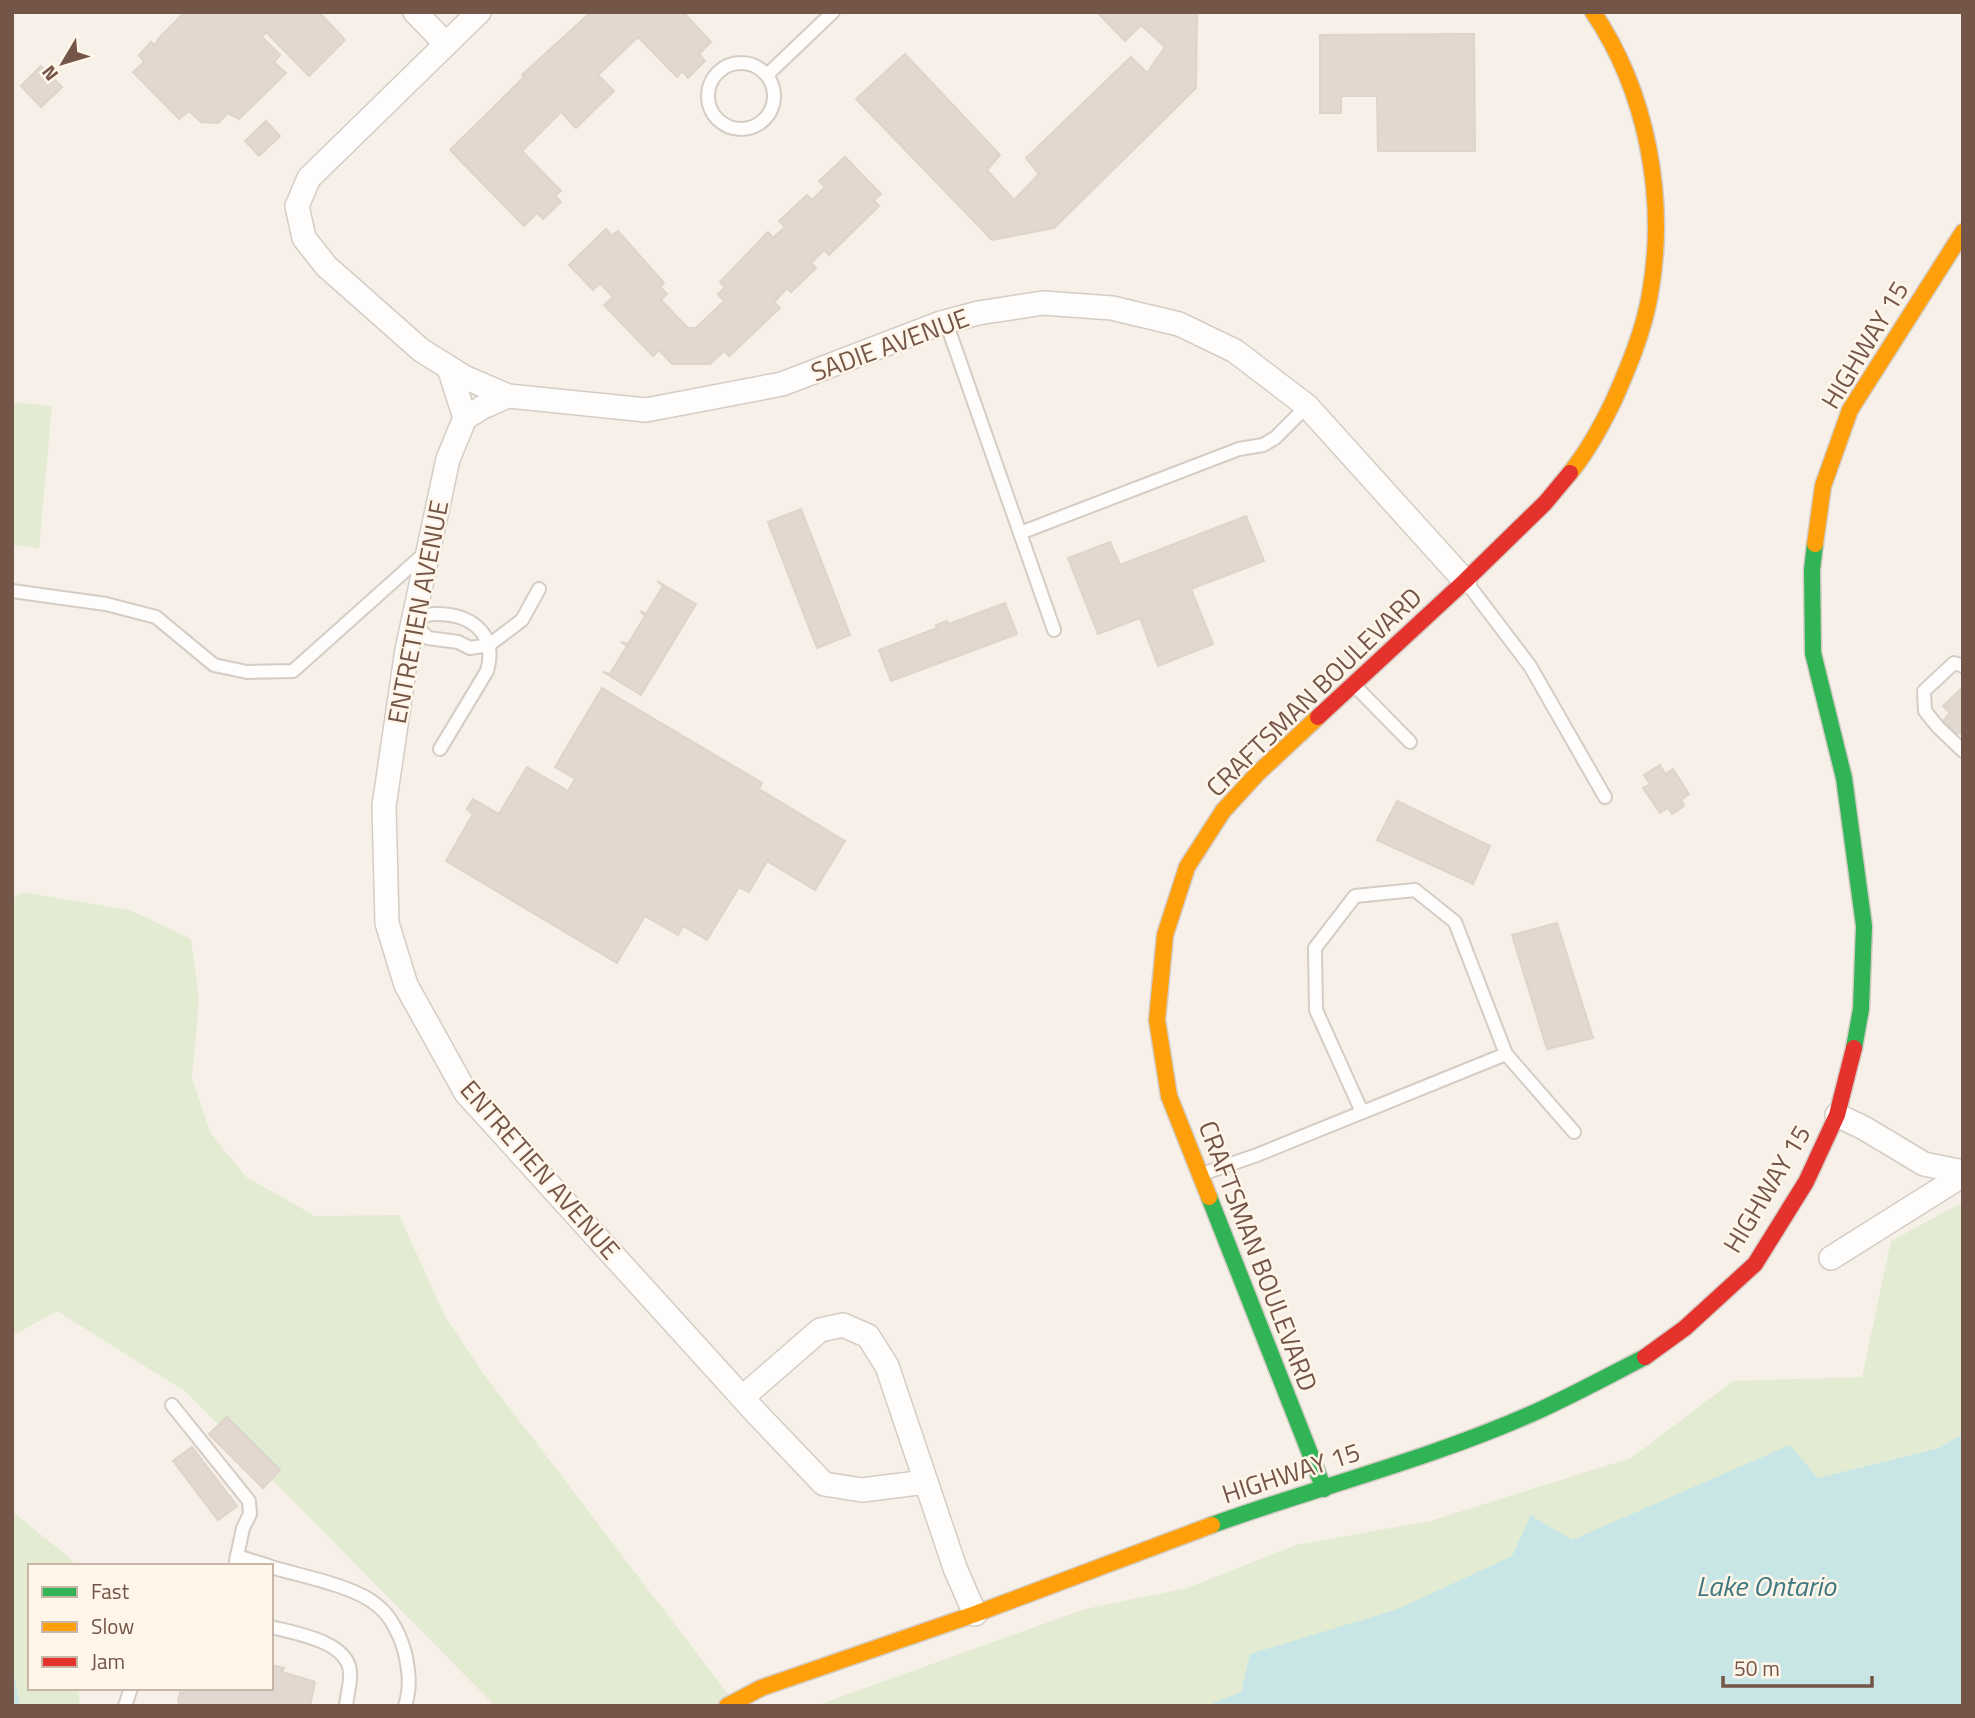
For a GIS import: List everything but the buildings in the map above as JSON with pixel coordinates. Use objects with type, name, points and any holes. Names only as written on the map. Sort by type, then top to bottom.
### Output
[{"type":"main road","name":"CRAFTSMAN BOULEVARD","points":[[1324,1489],[1169,1096],[1157,1020],[1165,935],[1187,867],[1223,811],[1257,774],[1545,503],[1576,465],[1603,422],[1630,365],[1650,294],[1656,222],[1651,164],[1637,103],[1611,39],[1593,12]]},
{"type":"main road","name":"HIGHWAY 15","points":[[727,1706],[761,1688],[975,1614],[1215,1524],[1485,1432],[1540,1410],[1647,1356],[1685,1328],[1755,1264],[1806,1182],[1837,1115],[1851,1066],[1861,1009],[1864,926],[1844,778],[1813,653],[1812,570],[1823,486],[1850,410],[1963,232]]},
{"type":"street","points":[[415,12],[446,44]]},
{"type":"street","points":[[479,12],[309,178],[297,206],[304,238],[326,266],[421,350],[464,377],[508,396]]},
{"type":"street","name":"SADIE AVENUE","points":[[508,396],[646,410],[782,384],[946,322],[978,313],[1043,303],[1112,308],[1179,324],[1235,351],[1307,406],[1465,581]]},
{"type":"street","points":[[449,368],[465,418],[508,396]]},
{"type":"street","name":"ENTRETIEN AVENUE","points":[[465,418],[448,459],[407,650],[384,806],[387,923],[405,985],[466,1093],[824,1484],[862,1490],[926,1482]]},
{"type":"street","points":[[1837,1115],[1924,1164],[1963,1173]]},
{"type":"street","points":[[1831,1258],[1963,1173]]},
{"type":"street","points":[[743,1397],[820,1330],[843,1325],[868,1336],[887,1366],[955,1567],[975,1614]]},
{"type":"lane","points":[[767,75],[833,12]]},
{"type":"lane","points":[[743,63],[756,66],[767,75],[775,94],[770,115],[759,125],[746,130],[731,128],[719,121],[711,110],[708,97],[710,83],[718,72],[730,65],[743,63]]},
{"type":"lane","points":[[946,322],[1054,630]]},
{"type":"lane","points":[[1020,533],[1239,449],[1263,445],[1275,438],[1307,406]]},
{"type":"lane","points":[[12,591],[106,604],[156,617],[214,664],[247,673],[293,671],[428,551]]},
{"type":"lane","points":[[1465,581],[1530,666],[1605,797]]},
{"type":"lane","points":[[440,748],[487,671],[491,659],[489,645],[481,628],[462,618],[432,614],[413,622],[428,638],[458,642],[470,648],[489,645],[522,620],[539,589]]},
{"type":"lane","points":[[1963,666],[1955,663],[1924,691],[1925,711],[1963,751]]},
{"type":"lane","points":[[1353,684],[1410,742]]},
{"type":"lane","points":[[1362,1112],[1316,1010],[1315,948],[1355,896],[1415,890],[1455,922],[1506,1054],[1574,1132]]},
{"type":"lane","points":[[1199,1176],[1506,1054]]},
{"type":"lane","points":[[172,1405],[249,1501],[250,1514],[243,1528],[236,1561],[256,1564]]},
{"type":"lane","points":[[273,1567],[356,1593],[378,1606],[391,1621],[403,1646],[410,1690],[405,1706]]},
{"type":"lane","points":[[273,1627],[320,1639],[337,1651],[346,1661],[350,1673],[346,1706]]},
{"type":"green space","points":[[12,402],[52,406],[39,548],[12,545]]},
{"type":"green space","points":[[22,892],[130,910],[191,939],[199,999],[192,1079],[210,1132],[246,1177],[315,1216],[399,1215],[445,1316],[483,1373],[737,1706],[495,1706],[186,1392],[57,1311],[12,1336],[12,899]]},
{"type":"green space","points":[[1963,1202],[1963,1461],[1249,1706],[815,1706],[1085,1609],[1187,1588],[1296,1545],[1430,1521],[1631,1458],[1733,1381],[1862,1377],[1891,1241]]},
{"type":"green space","points":[[12,1511],[73,1561],[73,1564],[28,1564],[28,1690],[78,1690],[80,1706],[12,1706]]},
{"type":"water","name":"Lake Ontario","points":[[1963,1434],[1963,1706],[1206,1706],[1241,1692],[1250,1654],[1398,1609],[1512,1556],[1531,1515],[1572,1540],[1790,1445],[1818,1478],[1939,1448]]},
{"type":"waterway","points":[[12,1680],[17,1706]]},
{"type":"traffic: fast","points":[[1815,544],[1812,570],[1813,653],[1844,778],[1864,926],[1861,1009],[1854,1048]]},
{"type":"traffic: fast","points":[[1209,1197],[1324,1489]]},
{"type":"traffic: fast","points":[[1212,1525],[1459,1443],[1553,1404],[1645,1357]]},
{"type":"traffic: slow","points":[[1570,473],[1600,428],[1630,361],[1647,307],[1655,258],[1654,184],[1639,111],[1612,43],[1593,12]]},
{"type":"traffic: slow","points":[[1815,544],[1823,486],[1850,410],[1963,232]]},
{"type":"traffic: slow","points":[[1209,1197],[1169,1096],[1157,1020],[1165,935],[1187,867],[1223,811],[1257,774],[1318,717]]},
{"type":"traffic: slow","points":[[727,1706],[761,1688],[975,1614],[1212,1525]]},
{"type":"traffic: jam","points":[[1318,717],[1465,581],[1545,503],[1570,473]]},
{"type":"traffic: jam","points":[[1645,1357],[1685,1328],[1755,1264],[1806,1182],[1837,1115],[1854,1048]]}]
